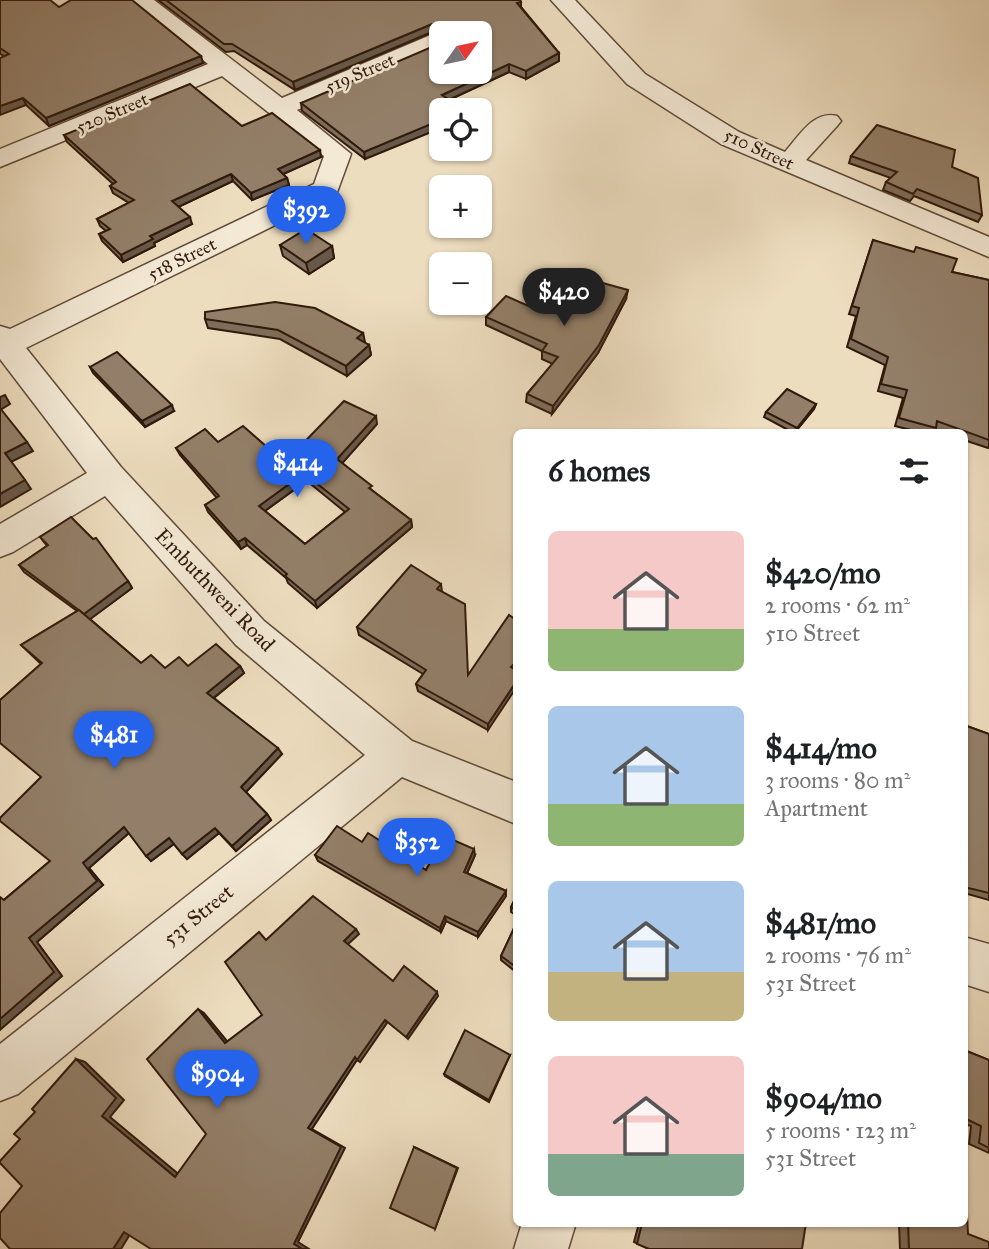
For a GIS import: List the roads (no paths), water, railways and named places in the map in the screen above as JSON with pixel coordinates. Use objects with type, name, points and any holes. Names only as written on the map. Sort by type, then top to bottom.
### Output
[{"type":"street","name":"510 Street","points":[[562,0],[636,79],[730,138],[989,248]]},
{"type":"street","name":"518 Street","points":[[3,340],[326,189],[338,154],[225,66],[157,5]]},
{"type":"street","name":"519 Street","points":[[279,108],[429,43]]},
{"type":"street","name":"520 Street","points":[[0,159],[225,66]]},
{"type":"street","points":[[789,163],[828,121]]},
{"type":"street","name":"Embuthweni Road","points":[[3,340],[109,477],[250,634],[397,755],[513,802]]},
{"type":"street","points":[[0,542],[109,477]]},
{"type":"street","name":"531 Street","points":[[0,1076],[397,755]]},
{"type":"street","points":[[968,961],[989,968]]},
{"type":"street","points":[[541,1249],[548,1227]]}]
